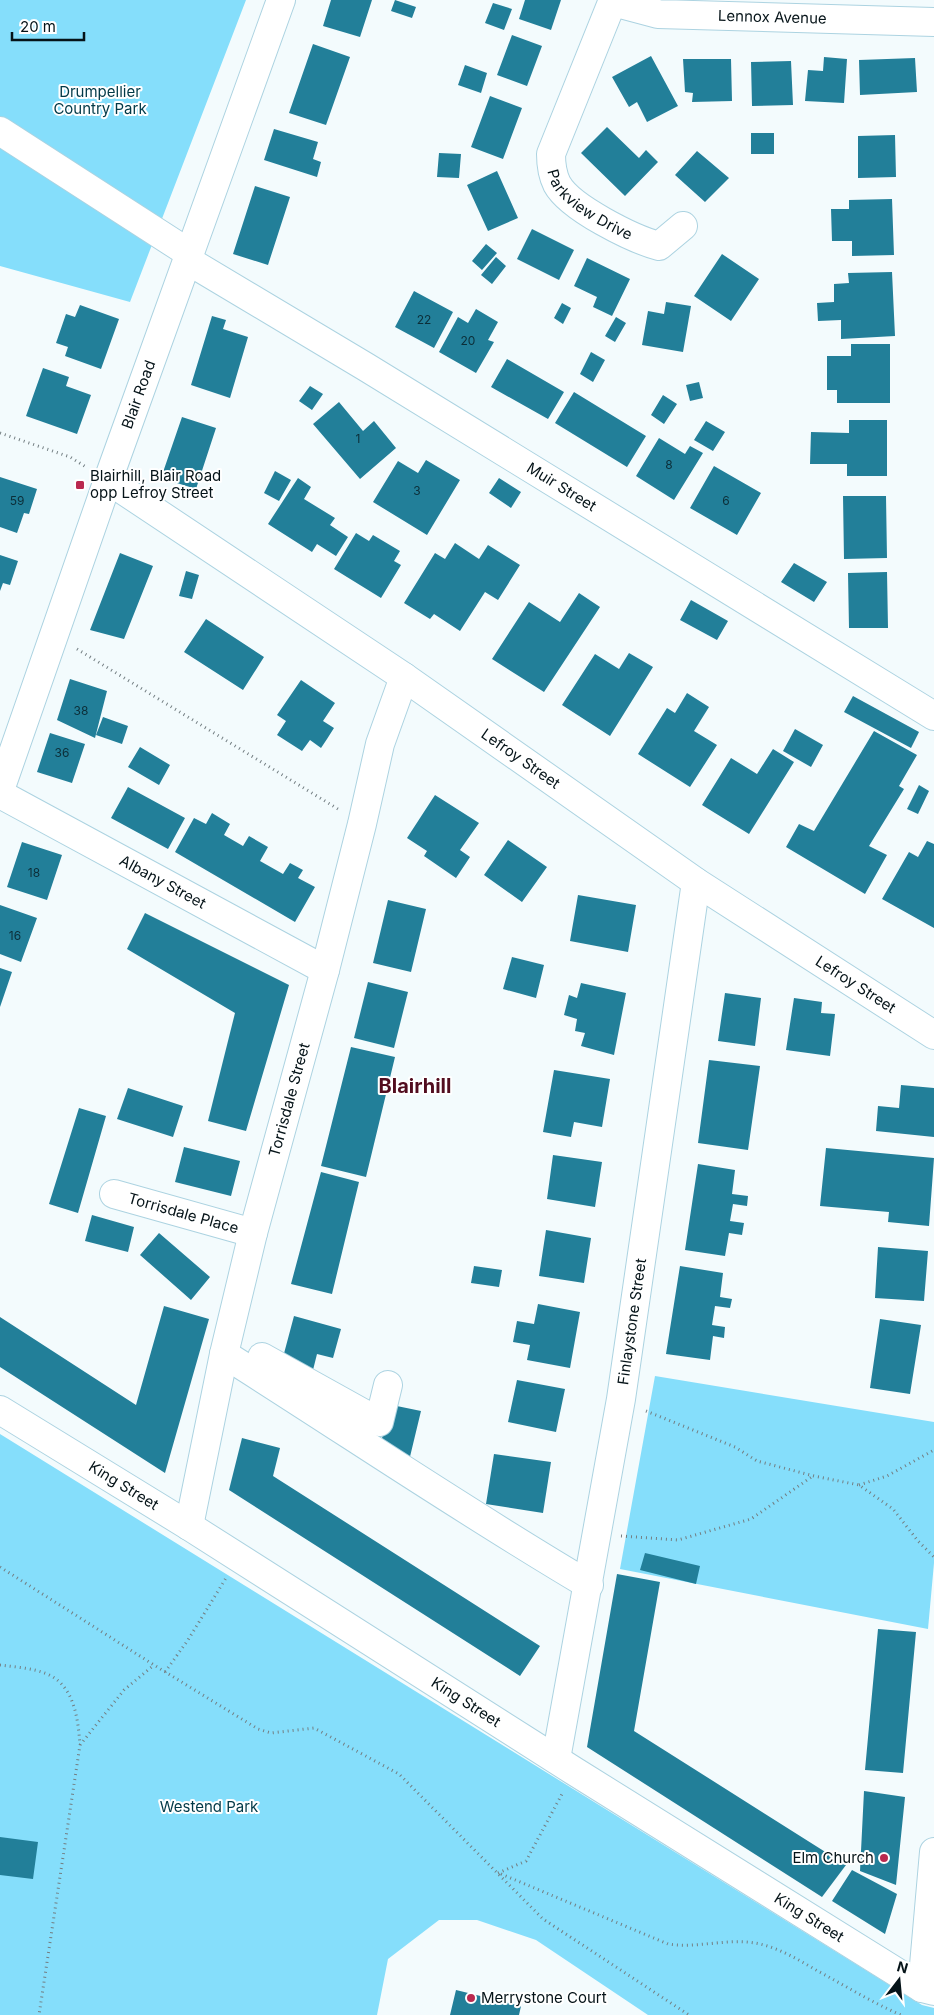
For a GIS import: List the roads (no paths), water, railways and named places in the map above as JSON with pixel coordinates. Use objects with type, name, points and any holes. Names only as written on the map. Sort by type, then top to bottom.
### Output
[{"type":"street","name":"Blair Road","points":[[0,790],[108,480],[281,0]]},
{"type":"street","name":"Lennox Avenue","points":[[613,1],[658,14],[934,22]]},
{"type":"street","name":"Parkview Drive","points":[[613,1],[551,154],[551,170],[558,185],[570,201],[643,242],[659,246],[682,226]]},
{"type":"street","name":"Muir Street","points":[[0,131],[188,256],[934,716]]},
{"type":"street","name":"Lefroy Street","points":[[108,480],[404,677],[696,882],[934,1035]]},
{"type":"street","name":"Torrisdale Street","points":[[188,1526],[226,1346],[253,1233],[325,970],[380,744],[404,677]]},
{"type":"street","name":"Albany Street","points":[[0,794],[325,970]]},
{"type":"street","name":"Finlaystone Street","points":[[565,1765],[596,1535],[621,1399],[696,882]]},
{"type":"street","name":"Torrisdale Place","points":[[114,1194],[253,1233]]},
{"type":"street","points":[[226,1346],[378,1422],[388,1385]]},
{"type":"street","points":[[226,1346],[364,1442],[513,1541],[589,1585]]},
{"type":"street","name":"King Street","points":[[0,1410],[188,1526],[565,1765],[928,1990]]},
{"type":"street","points":[[928,1990],[934,1852]]},
{"type":"place","name":"Blairhill, Blair Road opp Lefroy Street","points":[[80,485]]},
{"type":"place","name":"Elm Church","points":[[884,1858]]},
{"type":"place","name":"Merrystone Court","points":[[471,1998]]},
{"type":"district","name":"Blairhill","points":[[415,1086]]},
{"type":"park label","name":"Drumpellier Country Park","points":[[100,100]]},
{"type":"park label","name":"Westend Park","points":[[209,1807]]}]
